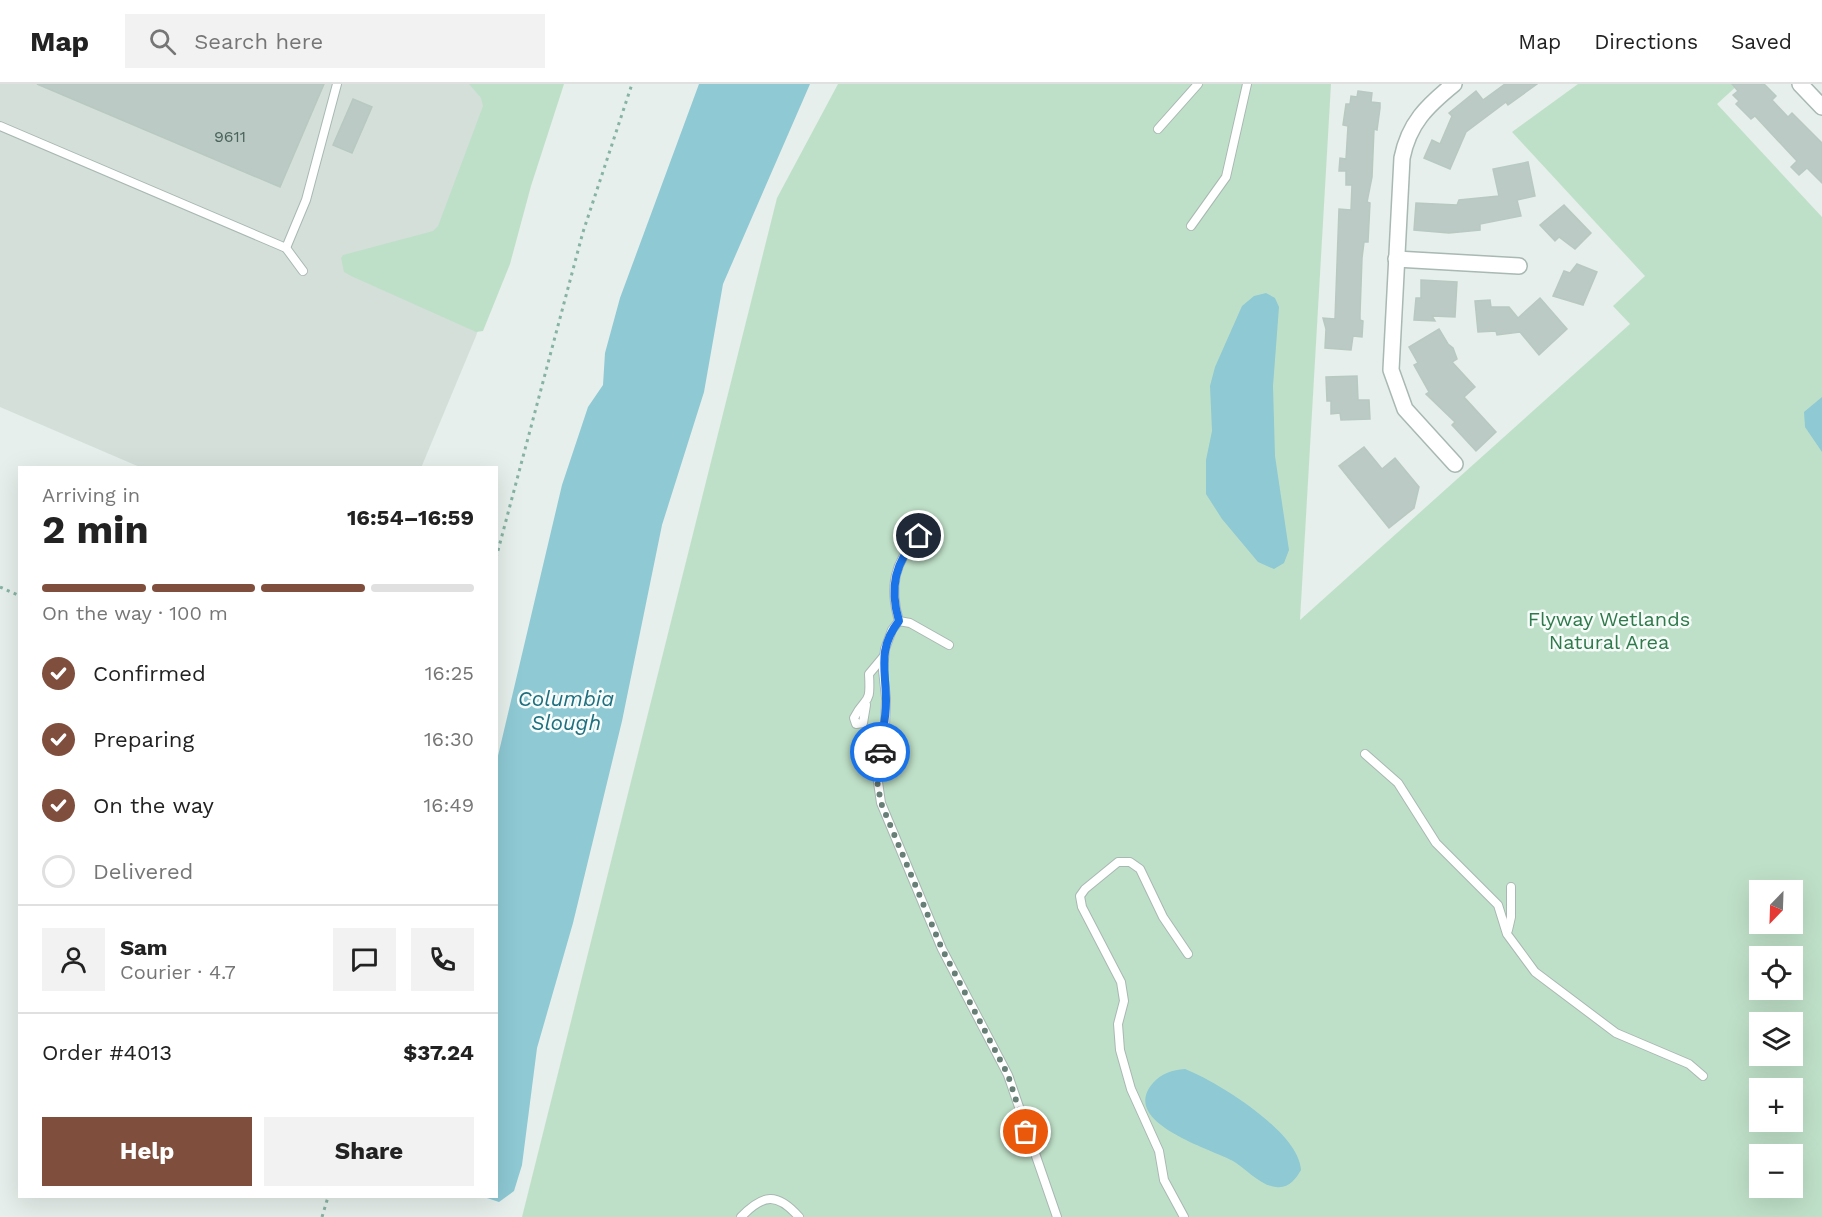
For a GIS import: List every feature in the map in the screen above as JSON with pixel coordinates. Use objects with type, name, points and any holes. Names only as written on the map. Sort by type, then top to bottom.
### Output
[{"type":"street","points":[[1454,84],[1419,114],[1405,140],[1390,355],[1396,390],[1406,409],[1455,464]]},
{"type":"street","points":[[1800,84],[1822,107]]},
{"type":"street","points":[[1396,259],[1519,266]]},
{"type":"lane","points":[[286,248],[306,201],[337,84]]},
{"type":"lane","points":[[1158,129],[1198,84]]},
{"type":"lane","points":[[1191,226],[1226,177],[1247,84]]},
{"type":"lane","points":[[0,126],[286,248],[303,271]]},
{"type":"lane","points":[[919,536],[906,549],[892,588],[899,621],[892,630],[882,670],[886,698],[885,728],[876,775],[881,803],[942,949],[1008,1075],[1048,1198],[1057,1217]]},
{"type":"lane","points":[[899,621],[910,623],[949,645]]},
{"type":"lane","points":[[866,705],[872,686],[869,674],[884,655]]},
{"type":"lane","points":[[1365,754],[1398,783],[1436,843],[1498,905],[1506,934],[1535,972],[1616,1034],[1689,1064],[1703,1076]]},
{"type":"lane","points":[[1184,1217],[1164,1180],[1159,1151],[1152,1131],[1131,1089],[1120,1050],[1118,1024],[1124,1000],[1120,982],[1082,907],[1080,896],[1085,889],[1118,862],[1130,862],[1140,869],[1163,917],[1188,954]]},
{"type":"lane","points":[[1506,934],[1511,917],[1511,887]]},
{"type":"lane","points":[[741,1217],[761,1199],[772,1198],[782,1202],[799,1217]]},
{"type":"path","points":[[498,551],[583,232],[632,84]]},
{"type":"path","points":[[0,587],[18,595]]},
{"type":"path","points":[[322,1217],[328,1198]]},
{"type":"shaded area","points":[[0,84],[563,84],[476,336],[422,466],[137,466],[0,407]]},
{"type":"green space","points":[[469,84],[564,84],[531,186],[510,264],[483,331],[476,332],[351,276],[344,272],[341,258],[343,255],[433,231],[438,226],[483,106],[481,98]]},
{"type":"green space","name":"Flyway Wetlands Natural Area","points":[[838,84],[1331,84],[1300,620],[1630,324],[1613,306],[1645,276],[1512,132],[1578,84],[1739,84],[1717,104],[1822,217],[1822,1217],[522,1217],[777,198]]},
{"type":"water","name":"Columbia Slough","points":[[699,84],[810,84],[723,284],[704,392],[662,525],[622,721],[573,923],[537,1048],[522,1165],[514,1191],[499,1202],[487,1198],[498,1198],[498,756],[562,485],[588,407],[603,385],[605,353],[620,298]]},
{"type":"water","points":[[1266,293],[1275,298],[1279,307],[1273,386],[1275,456],[1289,550],[1284,563],[1274,569],[1258,562],[1222,519],[1206,494],[1206,460],[1212,431],[1210,386],[1215,367],[1242,306],[1254,296]]},
{"type":"water","points":[[1822,397],[1822,452],[1805,427],[1804,412]]},
{"type":"water","points":[[1185,1069],[1217,1085],[1255,1110],[1287,1140],[1297,1155],[1301,1170],[1294,1180],[1280,1187],[1265,1184],[1233,1161],[1189,1142],[1157,1122],[1148,1110],[1146,1097],[1153,1083],[1164,1074]]},
{"type":"building","points":[[37,84],[324,84],[280,187]]},
{"type":"building","points":[[1505,84],[1537,84],[1508,105],[1506,102],[1466,132],[1450,169],[1424,158],[1432,140],[1440,144],[1452,116],[1449,113],[1476,91],[1483,100]]},
{"type":"building","points":[[1732,84],[1764,84],[1776,96],[1772,100],[1788,117],[1792,113],[1822,143],[1822,183],[1807,168],[1799,175],[1791,167],[1797,161],[1755,116],[1751,119],[1736,104],[1739,101],[1733,95],[1738,91]]},
{"type":"building","points":[[1358,91],[1372,93],[1371,102],[1380,103],[1377,130],[1374,129],[1372,177],[1367,202],[1370,203],[1368,242],[1364,242],[1362,258],[1360,320],[1363,321],[1362,337],[1353,336],[1351,350],[1325,348],[1326,329],[1323,318],[1335,319],[1339,209],[1351,210],[1352,185],[1346,185],[1346,171],[1339,171],[1340,158],[1346,159],[1348,126],[1343,125],[1346,104],[1350,104],[1351,96],[1357,97]]},
{"type":"building","points":[[353,99],[372,107],[352,153],[333,145]]},
{"type":"building","points":[[1528,162],[1535,196],[1517,200],[1521,216],[1480,224],[1480,230],[1449,233],[1414,230],[1416,203],[1457,205],[1459,200],[1499,196],[1493,169]]},
{"type":"building","points":[[1564,205],[1591,233],[1575,249],[1559,237],[1555,241],[1540,225]]},
{"type":"building","points":[[1577,264],[1597,272],[1583,305],[1553,296],[1564,271],[1570,273]]},
{"type":"building","points":[[1421,280],[1457,282],[1455,317],[1432,316],[1435,321],[1414,320],[1416,298],[1421,298]]},
{"type":"building","points":[[1540,298],[1567,329],[1539,355],[1520,332],[1497,335],[1496,331],[1478,332],[1475,301],[1490,300],[1491,307],[1509,307],[1518,318]]},
{"type":"building","points":[[1439,329],[1453,348],[1457,359],[1452,362],[1475,387],[1464,397],[1496,432],[1476,451],[1452,425],[1455,422],[1426,394],[1429,392],[1414,365],[1418,363],[1409,347]]},
{"type":"building","points":[[1357,376],[1358,400],[1369,400],[1370,419],[1341,420],[1340,413],[1331,414],[1331,401],[1327,401],[1326,377]]},
{"type":"building","points":[[1364,447],[1382,469],[1395,458],[1419,487],[1414,508],[1389,528],[1339,466]]},
{"type":"way so far","points":[[880,752],[876,775],[881,803],[942,949],[1008,1075],[1026,1132]]},
{"type":"route","points":[[880,752],[885,728],[886,698],[882,670],[885,649],[892,630],[899,621],[892,588],[906,549],[919,536]]}]
